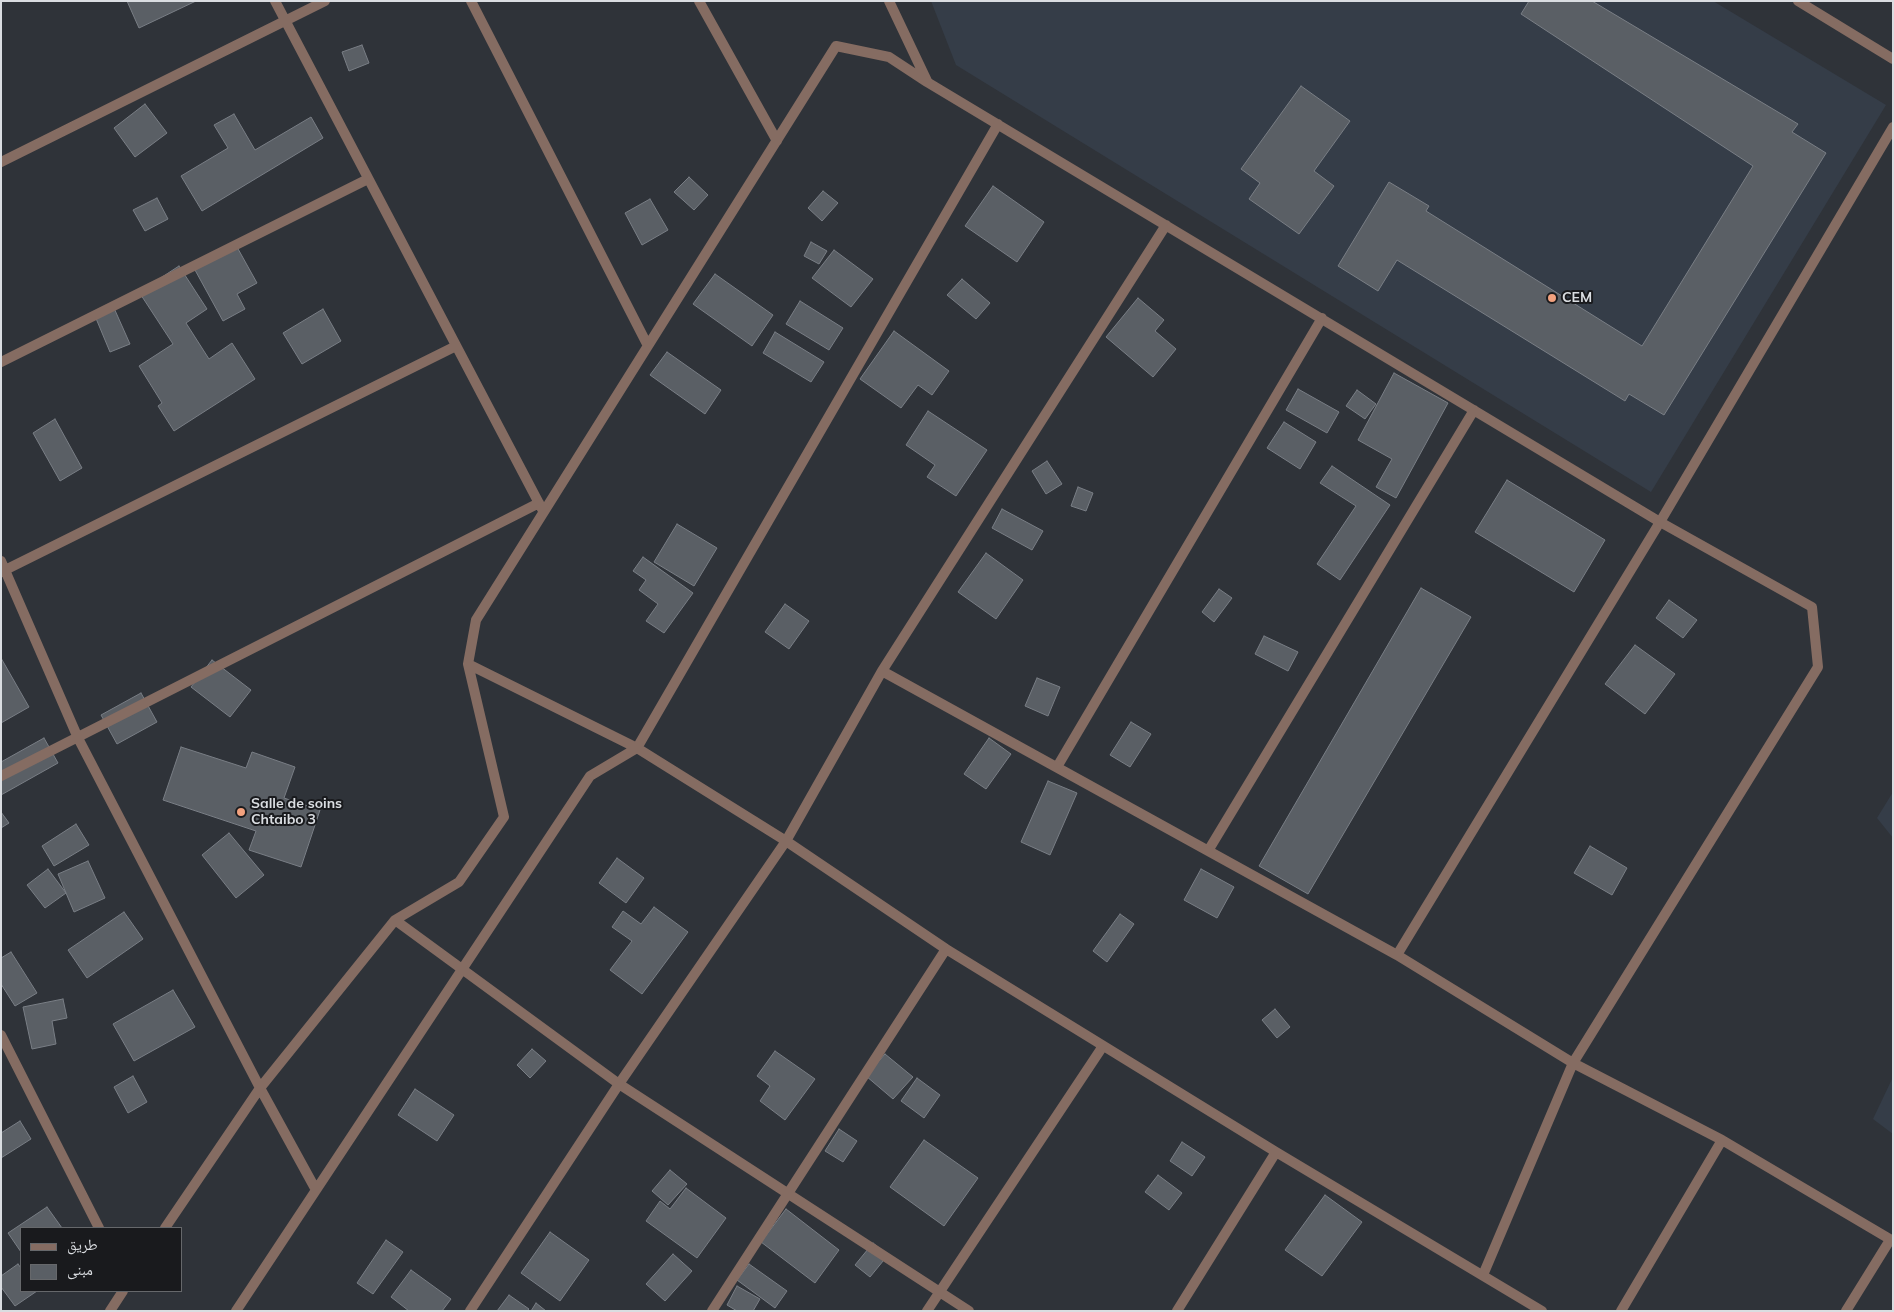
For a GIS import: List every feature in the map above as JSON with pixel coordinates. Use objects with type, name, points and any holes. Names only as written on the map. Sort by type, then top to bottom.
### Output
[{"type":"street","points":[[275,1],[542,508]]},
{"type":"street","points":[[1,162],[325,1]]},
{"type":"street","points":[[470,1],[648,346]]},
{"type":"street","points":[[699,1],[777,141]]},
{"type":"street","points":[[889,1],[928,82]]},
{"type":"street","points":[[1798,1],[1893,59]]},
{"type":"street","points":[[166,1227],[260,1088],[395,920],[459,882],[504,817],[468,664],[476,620],[542,508],[648,346],[836,46],[889,57],[1660,522],[1812,607],[1818,667],[1573,1063],[1483,1275]]},
{"type":"street","points":[[236,1311],[590,776],[637,748],[998,124]]},
{"type":"street","points":[[1397,955],[1660,522],[1893,127]]},
{"type":"street","points":[[1,362],[368,179]]},
{"type":"street","points":[[470,1311],[620,1084],[786,841],[882,671],[1166,225]]},
{"type":"street","points":[[1057,767],[1322,318]]},
{"type":"street","points":[[316,1190],[260,1088],[78,738],[3,568],[456,346]]},
{"type":"street","points":[[1208,851],[1474,410]]},
{"type":"street","points":[[1,776],[542,508]]},
{"type":"street","points":[[468,664],[637,748],[786,841],[946,949],[1276,1152],[1542,1311]]},
{"type":"street","points":[[882,671],[1397,955],[1573,1063],[1722,1140],[1891,1240],[1846,1311]]},
{"type":"street","points":[[395,920],[620,1084],[969,1311]]},
{"type":"street","points":[[712,1311],[946,949]]},
{"type":"street","points":[[1,1034],[98,1227]]},
{"type":"street","points":[[927,1311],[1103,1046]]},
{"type":"street","points":[[1621,1311],[1722,1140]]},
{"type":"street","points":[[1177,1311],[1276,1152]]},
{"type":"street","points":[[110,1311],[122,1292]]},
{"type":"shaded area","name":"CEM","points":[[931,1],[1713,1],[1886,105],[1651,492],[956,65]]},
{"type":"shaded area","points":[[1893,792],[1893,838],[1877,818]]},
{"type":"shaded area","points":[[1893,1077],[1893,1134],[1873,1119]]},
{"type":"building","points":[[127,1],[196,1],[139,28]]},
{"type":"building","points":[[1529,1],[1592,1],[1798,124],[1792,132],[1826,153],[1664,415],[1629,394],[1625,401],[1397,260],[1378,291],[1338,266],[1389,182],[1429,206],[1426,211],[1642,346],[1753,166],[1521,14]]},
{"type":"building","points":[[362,45],[369,63],[349,71],[342,52]]},
{"type":"building","points":[[1301,86],[1350,121],[1314,171],[1334,186],[1299,234],[1249,199],[1260,183],[1241,169]]},
{"type":"building","points":[[145,104],[167,133],[135,157],[114,128]]},
{"type":"building","points":[[234,114],[255,150],[311,117],[323,138],[202,211],[181,176],[228,148],[214,125]]},
{"type":"building","points":[[689,177],[708,195],[694,210],[674,192]]},
{"type":"building","points":[[993,186],[1044,222],[1017,262],[965,226]]},
{"type":"building","points":[[823,191],[838,203],[822,221],[808,208]]},
{"type":"building","points":[[157,198],[168,219],[145,231],[133,210]]},
{"type":"building","points":[[650,199],[668,230],[642,245],[625,213]]},
{"type":"building","points":[[811,242],[827,251],[819,264],[804,256]]},
{"type":"building","points":[[237,247],[257,283],[237,294],[245,309],[223,321],[195,270]]},
{"type":"building","points":[[834,250],[873,279],[851,307],[812,278]]},
{"type":"building","points":[[179,266],[207,309],[186,323],[209,359],[232,343],[255,379],[174,431],[158,406],[162,403],[139,366],[173,344],[139,292]]},
{"type":"building","points":[[715,274],[773,315],[752,346],[693,304]]},
{"type":"building","points":[[962,279],[990,303],[976,319],[947,295]]},
{"type":"building","points":[[1138,298],[1164,320],[1155,331],[1176,349],[1153,377],[1106,337]]},
{"type":"building","points":[[800,301],[843,328],[829,350],[786,324]]},
{"type":"building","points":[[114,308],[130,344],[110,352],[95,316]]},
{"type":"building","points":[[323,309],[341,341],[302,364],[283,333]]},
{"type":"building","points":[[894,331],[949,371],[932,395],[918,385],[901,408],[860,379]]},
{"type":"building","points":[[775,332],[824,362],[811,382],[763,353]]},
{"type":"building","points":[[667,352],[721,390],[705,414],[650,375]]},
{"type":"building","points":[[1394,373],[1448,403],[1396,498],[1376,487],[1392,459],[1358,440]]},
{"type":"building","points":[[1298,389],[1339,412],[1327,433],[1286,410]]},
{"type":"building","points":[[1357,390],[1376,404],[1365,419],[1346,406]]},
{"type":"building","points":[[928,411],[987,450],[956,496],[927,477],[935,465],[906,445]]},
{"type":"building","points":[[55,419],[82,468],[60,481],[33,433]]},
{"type":"building","points":[[1284,422],[1316,442],[1300,469],[1267,448]]},
{"type":"building","points":[[1047,461],[1062,484],[1046,494],[1032,471]]},
{"type":"building","points":[[1332,466],[1390,505],[1340,580],[1317,564],[1356,506],[1320,483]]},
{"type":"building","points":[[1507,480],[1605,540],[1574,592],[1475,532]]},
{"type":"building","points":[[1078,487],[1093,493],[1086,511],[1071,506]]},
{"type":"building","points":[[1002,509],[1043,531],[1032,550],[992,528]]},
{"type":"building","points":[[677,524],[717,548],[694,586],[654,562]]},
{"type":"building","points":[[986,553],[1023,580],[996,619],[958,592]]},
{"type":"building","points":[[643,557],[693,593],[664,633],[646,621],[658,604],[639,590],[646,580],[633,571]]},
{"type":"building","points":[[1421,588],[1471,617],[1308,894],[1259,866]]},
{"type":"building","points":[[1219,589],[1232,598],[1214,622],[1202,612]]},
{"type":"building","points":[[1669,600],[1697,620],[1683,638],[1656,618]]},
{"type":"building","points":[[785,604],[809,621],[789,649],[765,632]]},
{"type":"building","points":[[1264,636],[1298,652],[1288,671],[1255,654]]},
{"type":"building","points":[[1635,645],[1675,674],[1645,714],[1605,684]]},
{"type":"building","points":[[1,658],[29,707],[1,723]]},
{"type":"building","points":[[212,660],[251,690],[230,717],[191,687]]},
{"type":"building","points":[[1037,678],[1060,687],[1048,716],[1025,706]]},
{"type":"building","points":[[141,693],[157,722],[117,744],[101,715]]},
{"type":"building","points":[[1131,722],[1151,734],[1130,767],[1110,755]]},
{"type":"building","points":[[44,738],[58,763],[1,795],[1,762]]},
{"type":"building","points":[[989,738],[1011,754],[986,789],[964,774]]},
{"type":"building","points":[[181,747],[246,768],[252,752],[295,767],[284,798],[320,810],[301,867],[249,850],[256,831],[163,800]]},
{"type":"building","points":[[1048,781],[1077,793],[1050,855],[1021,842]]},
{"type":"building","points":[[1,812],[9,823],[1,828]]},
{"type":"building","points":[[76,824],[89,845],[54,866],[42,846]]},
{"type":"building","points":[[229,833],[264,875],[236,898],[202,855]]},
{"type":"building","points":[[1590,846],[1627,868],[1612,895],[1574,873]]},
{"type":"building","points":[[617,858],[644,878],[626,903],[599,883]]},
{"type":"building","points":[[88,861],[105,898],[74,912],[58,874]]},
{"type":"building","points":[[48,869],[66,893],[45,908],[27,885]]},
{"type":"building","points":[[1201,869],[1234,887],[1217,918],[1184,900]]},
{"type":"building","points":[[654,907],[688,932],[642,994],[610,970],[632,941],[612,927],[623,911],[641,924]]},
{"type":"building","points":[[124,912],[143,939],[87,978],[68,950]]},
{"type":"building","points":[[1120,914],[1134,924],[1107,962],[1093,951]]},
{"type":"building","points":[[11,952],[37,993],[15,1006],[1,984],[1,958]]},
{"type":"building","points":[[173,990],[195,1027],[134,1061],[113,1024]]},
{"type":"building","points":[[63,999],[67,1018],[52,1021],[56,1044],[32,1049],[23,1007]]},
{"type":"building","points":[[1275,1009],[1290,1027],[1277,1038],[1262,1020]]},
{"type":"building","points":[[532,1049],[546,1061],[530,1078],[517,1065]]},
{"type":"building","points":[[775,1051],[815,1079],[785,1120],[760,1101],[770,1086],[757,1076]]},
{"type":"building","points":[[885,1054],[913,1077],[893,1099],[866,1076]]},
{"type":"building","points":[[133,1076],[147,1102],[128,1113],[114,1087]]},
{"type":"building","points":[[917,1078],[940,1095],[924,1118],[901,1101]]},
{"type":"building","points":[[415,1089],[454,1115],[437,1141],[398,1115]]},
{"type":"building","points":[[20,1121],[31,1139],[1,1158],[1,1133]]},
{"type":"building","points":[[839,1129],[857,1141],[843,1162],[825,1151]]},
{"type":"building","points":[[924,1140],[978,1178],[944,1226],[890,1187]]},
{"type":"building","points":[[1182,1142],[1205,1157],[1192,1176],[1170,1161]]},
{"type":"building","points":[[670,1170],[687,1184],[668,1205],[652,1191]]},
{"type":"building","points":[[1158,1175],[1182,1193],[1169,1210],[1145,1192]]},
{"type":"building","points":[[686,1188],[726,1218],[697,1258],[646,1221],[660,1201],[670,1209]]},
{"type":"building","points":[[1325,1195],[1362,1222],[1322,1276],[1285,1250]]},
{"type":"building","points":[[47,1207],[61,1227],[20,1227],[20,1251],[8,1233]]},
{"type":"building","points":[[786,1209],[839,1250],[815,1283],[761,1242]]},
{"type":"building","points":[[550,1232],[589,1260],[560,1301],[521,1273]]},
{"type":"building","points":[[386,1240],[403,1252],[373,1294],[357,1283]]},
{"type":"building","points":[[873,1243],[888,1255],[870,1277],[855,1265]]},
{"type":"building","points":[[673,1254],[692,1271],[665,1301],[646,1284]]},
{"type":"building","points":[[18,1264],[20,1267],[20,1292],[36,1292],[15,1306],[1,1287],[1,1276]]},
{"type":"building","points":[[749,1264],[787,1291],[775,1308],[737,1280]]},
{"type":"building","points":[[411,1270],[451,1299],[442,1311],[409,1311],[391,1297]]},
{"type":"building","points":[[737,1286],[760,1299],[753,1311],[737,1311],[727,1305]]},
{"type":"building","points":[[509,1295],[529,1309],[527,1311],[497,1311]]},
{"type":"building","points":[[536,1303],[546,1311],[531,1311]]},
{"type":"place","name":"CEM","points":[[1552,298]]},
{"type":"place","name":"Salle de soins Chtaibo 3","points":[[241,812]]}]
